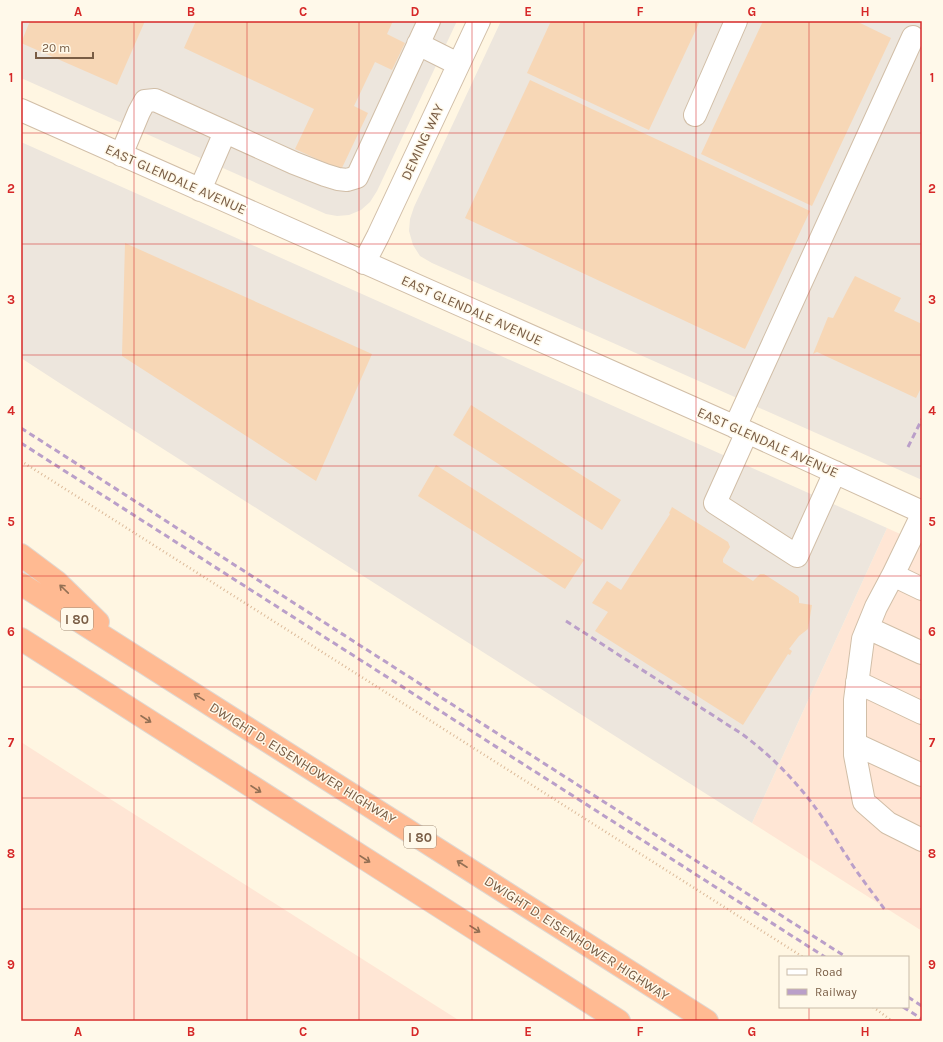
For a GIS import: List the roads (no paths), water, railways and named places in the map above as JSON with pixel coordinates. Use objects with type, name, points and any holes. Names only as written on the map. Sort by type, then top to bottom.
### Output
[{"type":"highway","points":[[21,555],[57,582],[132,655]]},
{"type":"highway","name":"DWIGHT D. EISENHOWER HIGHWAY","points":[[21,584],[707,1021]]},
{"type":"highway","points":[[21,639],[619,1021]]},
{"type":"highway","points":[[21,657],[113,698]]},
{"type":"street","points":[[121,155],[145,101],[156,100],[294,163],[325,175],[347,180],[357,177],[429,21]]},
{"type":"street","name":"DEMING WAY","points":[[364,263],[479,21]]},
{"type":"street","points":[[695,115],[736,21]]},
{"type":"street","points":[[835,472],[798,556],[715,503],[741,430],[913,37]]},
{"type":"street","points":[[418,44],[458,64]]},
{"type":"street","name":"EAST GLENDALE AVENUE","points":[[21,110],[922,512]]},
{"type":"street","points":[[200,190],[225,132]]},
{"type":"street","points":[[922,515],[876,607],[863,639],[855,700],[855,755],[864,802],[888,823],[922,840]]},
{"type":"street","points":[[893,575],[922,588]]},
{"type":"street","points":[[868,628],[922,653]]},
{"type":"street","points":[[857,682],[922,712]]},
{"type":"street","points":[[855,744],[922,775]]},
{"type":"railway","points":[[908,447],[922,419]]},
{"type":"railway","points":[[21,428],[844,956]]},
{"type":"railway","points":[[21,443],[823,956]]},
{"type":"railway","points":[[566,621],[742,734],[764,752],[795,783],[814,805],[841,848],[885,910]]},
{"type":"railway","points":[[909,998],[922,1006]]},
{"type":"railway","points":[[905,1008],[922,1019]]}]
